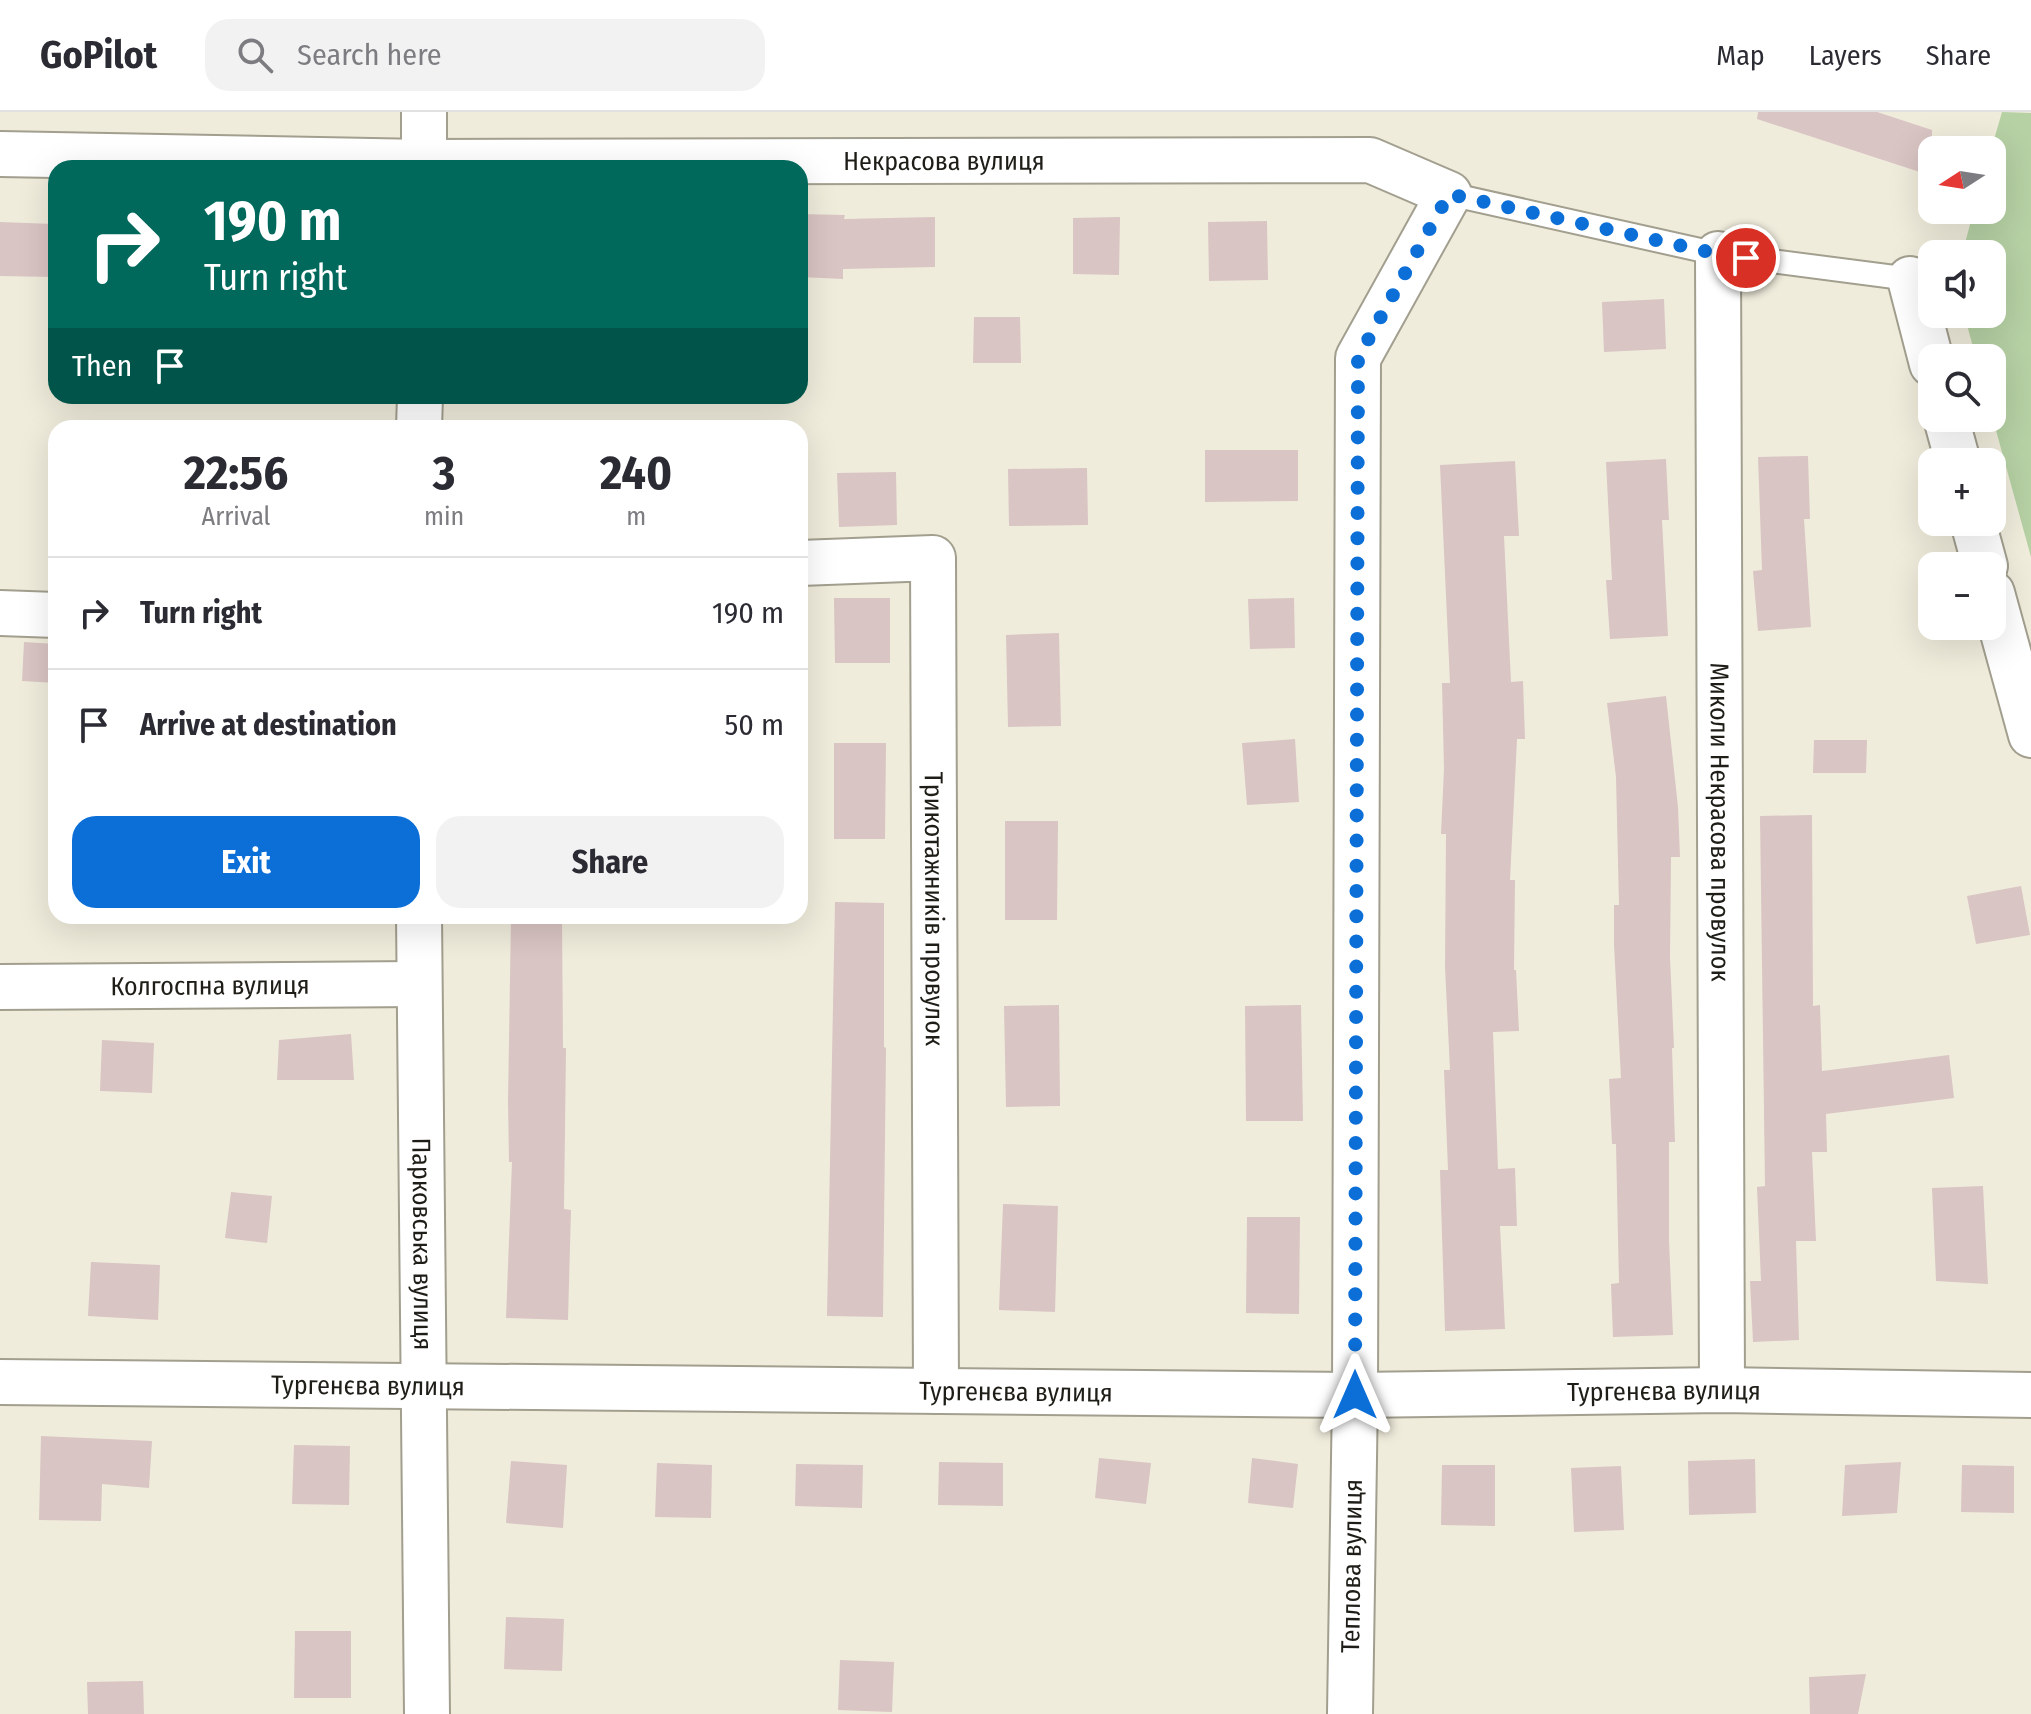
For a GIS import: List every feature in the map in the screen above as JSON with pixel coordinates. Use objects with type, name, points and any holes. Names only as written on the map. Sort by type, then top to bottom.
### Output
[{"type":"street","points":[[424,112],[424,160]]},
{"type":"street","name":"Некрасова вулиця","points":[[0,154],[231,160]]},
{"type":"street","name":"Некрасова вулиця","points":[[808,163],[1370,160],[1449,194]]},
{"type":"street","name":"Теплова вулиця","points":[[1350,1714],[1355,1395],[1358,358],[1449,194]]},
{"type":"street","name":"Миколи Некрасова провулок","points":[[1718,254],[1722,1390]]},
{"type":"street","points":[[1910,279],[1927,344]]},
{"type":"street","name":"Трикотажників провулок","points":[[808,563],[933,558],[936,1391]]},
{"type":"street","points":[[0,613],[48,615]]},
{"type":"street","points":[[2005,640],[2031,735]]},
{"type":"street","name":"Парковська вулиця","points":[[419,924],[427,1714]]},
{"type":"street","name":"Колгоспна вулиця","points":[[0,987],[419,984]]},
{"type":"street","name":"Тургенєва вулиця","points":[[0,1382],[1355,1395],[1722,1390],[2031,1395]]},
{"type":"lane","points":[[1449,194],[1718,254],[1910,279]]},
{"type":"green space","points":[[2002,112],[2031,113],[2031,557],[2006,467],[2006,448],[2001,448],[1996,432],[2006,432],[2006,344],[1972,344],[1968,328],[2006,328],[2006,240],[1966,240],[1970,224],[2006,224],[2006,136],[1995,136]]},
{"type":"building","points":[[1758,112],[1877,112],[1932,130],[1932,136],[1918,136],[1918,171],[1757,119]]},
{"type":"building","points":[[808,214],[845,215],[844,219],[935,217],[935,267],[843,269],[843,279],[808,277]]},
{"type":"building","points":[[1120,217],[1119,275],[1073,274],[1073,218]]},
{"type":"building","points":[[1267,221],[1268,280],[1209,281],[1208,222]]},
{"type":"building","points":[[0,222],[48,224],[48,277],[0,276]]},
{"type":"building","points":[[1664,299],[1666,349],[1604,352],[1602,302]]},
{"type":"building","points":[[974,317],[1020,317],[1021,363],[973,363]]},
{"type":"building","points":[[1205,450],[1298,450],[1298,501],[1205,502]]},
{"type":"building","points":[[1808,456],[1810,519],[1804,519],[1811,627],[1758,631],[1753,571],[1762,570],[1758,457]]},
{"type":"building","points":[[1666,459],[1669,520],[1662,520],[1668,636],[1610,639],[1606,580],[1612,580],[1606,462]]},
{"type":"building","points":[[1515,461],[1519,536],[1504,536],[1511,682],[1523,681],[1525,739],[1517,739],[1510,880],[1515,880],[1514,970],[1519,1031],[1493,1032],[1498,1169],[1515,1168],[1517,1226],[1500,1226],[1505,1329],[1445,1331],[1440,1170],[1448,1170],[1444,1070],[1450,1070],[1445,967],[1446,834],[1441,834],[1444,769],[1442,683],[1450,683],[1440,465]]},
{"type":"building","points":[[1087,468],[1088,525],[1009,526],[1008,469]]},
{"type":"building","points":[[896,472],[897,525],[839,527],[837,473]]},
{"type":"building","points":[[834,598],[890,598],[890,663],[835,663]]},
{"type":"building","points":[[1294,598],[1295,648],[1250,649],[1248,599]]},
{"type":"building","points":[[1059,633],[1061,726],[1008,727],[1006,635]]},
{"type":"building","points":[[24,642],[48,644],[48,683],[22,681]]},
{"type":"building","points":[[1666,696],[1680,857],[1671,857],[1670,957],[1675,1142],[1669,1142],[1669,1240],[1673,1335],[1613,1337],[1611,1284],[1619,1283],[1616,1144],[1612,1144],[1609,1079],[1621,1078],[1614,945],[1614,905],[1619,905],[1616,777],[1607,703]]},
{"type":"building","points":[[1295,739],[1299,802],[1247,805],[1242,743]]},
{"type":"building","points":[[1814,740],[1867,740],[1866,773],[1813,773]]},
{"type":"building","points":[[834,743],[886,743],[885,839],[834,839]]},
{"type":"building","points":[[1812,815],[1813,1006],[1820,1005],[1822,1071],[1949,1055],[1954,1098],[1826,1114],[1827,1152],[1812,1152],[1816,1241],[1796,1241],[1799,1340],[1753,1342],[1750,1281],[1761,1281],[1757,1187],[1765,1186],[1760,816]]},
{"type":"building","points":[[1005,821],[1058,821],[1057,920],[1005,920]]},
{"type":"building","points":[[2021,886],[2030,935],[1976,944],[1967,896]]},
{"type":"building","points":[[835,902],[884,903],[883,1317],[827,1316]]},
{"type":"building","points":[[511,924],[562,924],[563,1048],[566,1048],[564,1209],[571,1210],[568,1320],[506,1318],[512,1162],[509,1162]]},
{"type":"building","points":[[1059,1005],[1060,1106],[1006,1107],[1004,1006]]},
{"type":"building","points":[[1301,1005],[1303,1121],[1246,1121],[1245,1006]]},
{"type":"building","points":[[351,1034],[354,1080],[277,1080],[279,1040]]},
{"type":"building","points":[[102,1040],[154,1043],[152,1093],[100,1091]]},
{"type":"building","points":[[1983,1186],[1988,1284],[1936,1281],[1932,1188]]},
{"type":"building","points":[[231,1192],[272,1196],[267,1243],[225,1238]]},
{"type":"building","points":[[1003,1204],[1058,1206],[1055,1312],[999,1310]]},
{"type":"building","points":[[1247,1217],[1300,1217],[1299,1314],[1246,1313]]},
{"type":"building","points":[[91,1262],[160,1265],[158,1320],[88,1316]]},
{"type":"building","points":[[41,1436],[152,1441],[149,1488],[102,1484],[101,1521],[39,1520]]},
{"type":"building","points":[[294,1445],[350,1446],[349,1505],[292,1504]]},
{"type":"building","points":[[1099,1458],[1151,1463],[1146,1504],[1095,1498]]},
{"type":"building","points":[[1252,1458],[1298,1464],[1293,1508],[1248,1503]]},
{"type":"building","points":[[1755,1459],[1756,1513],[1689,1515],[1688,1461]]},
{"type":"building","points":[[511,1461],[567,1465],[563,1528],[506,1523]]},
{"type":"building","points":[[939,1462],[1003,1463],[1003,1506],[938,1505]]},
{"type":"building","points":[[1901,1462],[1897,1513],[1842,1516],[1845,1465]]},
{"type":"building","points":[[657,1463],[712,1465],[711,1518],[655,1517]]},
{"type":"building","points":[[796,1464],[863,1465],[862,1508],[795,1506]]},
{"type":"building","points":[[1442,1465],[1495,1465],[1495,1526],[1441,1525]]},
{"type":"building","points":[[1962,1465],[2014,1466],[2014,1513],[1961,1512]]},
{"type":"building","points":[[1621,1466],[1624,1530],[1574,1532],[1571,1468]]},
{"type":"building","points":[[506,1617],[564,1619],[562,1671],[504,1669]]},
{"type":"building","points":[[295,1631],[351,1631],[351,1698],[294,1698]]},
{"type":"building","points":[[840,1660],[894,1662],[892,1712],[838,1710]]},
{"type":"building","points":[[1866,1674],[1858,1714],[1810,1714],[1809,1677]]},
{"type":"building","points":[[143,1681],[144,1714],[88,1714],[87,1682]]},
{"type":"route","points":[[1355,1395],[1358,358],[1449,194],[1746,258]]}]
